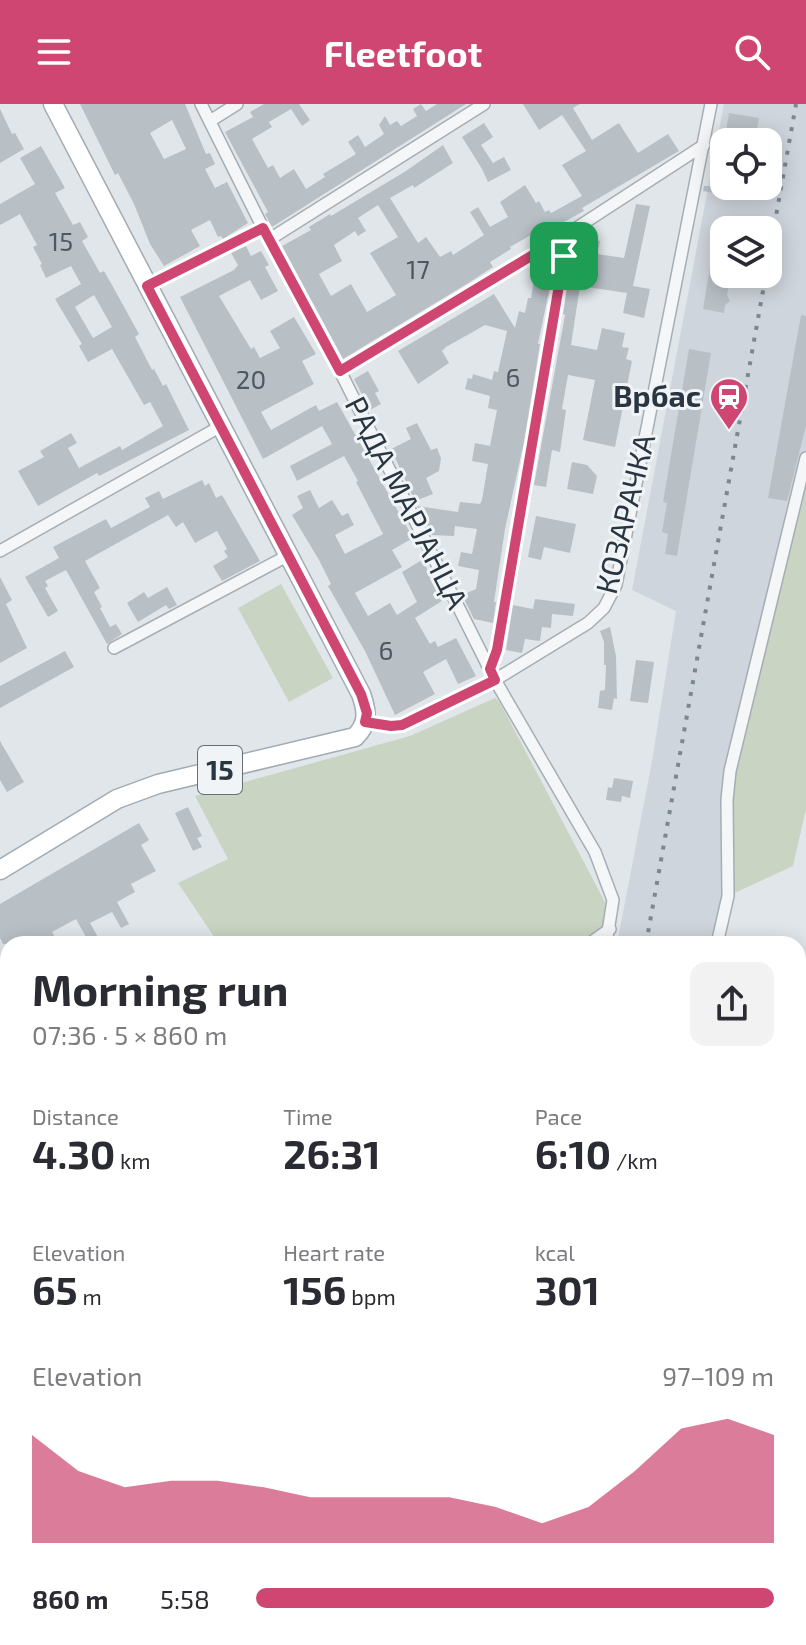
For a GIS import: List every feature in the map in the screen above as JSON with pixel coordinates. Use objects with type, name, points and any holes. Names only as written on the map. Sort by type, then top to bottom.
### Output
[{"type":"main road","points":[[53,104],[361,694],[367,713],[365,722]]},
{"type":"main road","name":"15","points":[[1,866],[132,793],[158,784],[344,740],[359,733],[365,722]]},
{"type":"street","name":"РАДА МАРЈАНЦА","points":[[201,104],[493,675],[595,852],[613,900],[610,929]]},
{"type":"street","points":[[210,121],[237,104]]},
{"type":"street","points":[[270,239],[484,104]]},
{"type":"street","name":"КОЗАРАЧКА","points":[[365,722],[402,725],[588,623],[604,608],[616,585],[711,104]]},
{"type":"street","points":[[340,371],[561,238],[704,145]]},
{"type":"street","points":[[147,286],[263,228]]},
{"type":"street","points":[[493,675],[564,256],[561,238]]},
{"type":"street","points":[[0,551],[221,426]]},
{"type":"street","points":[[719,936],[728,896],[727,800],[730,771],[806,458]]},
{"type":"street","points":[[114,648],[289,555]]},
{"type":"street","points":[[600,936],[610,929]]},
{"type":"street","points":[[608,936],[610,929]]},
{"type":"shaded area","points":[[724,104],[806,104],[806,458],[718,936],[619,936],[652,761],[676,611],[632,590],[710,178],[710,200],[782,200],[782,128],[719,128]]},
{"type":"green space","points":[[806,468],[806,809],[793,866],[728,896],[727,800]]},
{"type":"green space","points":[[281,584],[333,678],[289,702],[238,608]]},
{"type":"green space","points":[[495,698],[499,701],[606,904],[602,929],[593,936],[214,936],[178,883],[228,859],[195,796],[410,736]]},
{"type":"building","points":[[80,104],[185,104],[206,154],[210,153],[215,164],[205,169],[215,188],[227,182],[248,223],[223,239],[218,237],[210,220],[191,230],[200,246],[164,266],[150,244],[118,173],[115,175]],"holes":[[[172,120],[186,149],[164,159],[150,133]]]},
{"type":"building","points":[[264,104],[299,104],[310,120],[302,126],[291,109],[269,122],[272,127],[252,139],[268,168],[273,165],[280,178],[294,169],[306,189],[325,177],[323,174],[356,154],[348,142],[358,135],[365,147],[384,134],[379,125],[385,116],[390,125],[397,121],[401,126],[417,116],[413,109],[421,104],[426,111],[437,104],[466,104],[272,227],[265,214],[268,212],[225,132],[253,117],[250,112]]},
{"type":"building","points":[[523,104],[580,104],[573,108],[592,140],[619,123],[638,153],[668,134],[679,151],[582,208],[584,211],[510,247],[490,262],[493,267],[343,359],[282,246],[443,145],[453,163],[414,188],[413,185],[390,198],[418,243],[426,237],[440,257],[451,251],[453,255],[484,235],[470,212],[478,207],[490,227],[508,217],[500,202],[525,185],[536,203],[539,201],[545,212],[549,210],[551,213],[582,196],[562,165],[586,151],[562,115],[539,130]],"holes":[[[378,205],[398,237],[370,253],[396,295],[367,312],[351,284],[331,296],[319,274],[342,261],[334,245],[355,231],[358,236],[366,231],[358,218]]]},
{"type":"building","points":[[0,109],[12,134],[15,133],[24,149],[0,163]]},
{"type":"building","points":[[729,113],[759,118],[757,128],[726,128]]},
{"type":"building","points":[[484,123],[493,137],[481,145],[493,163],[504,157],[511,170],[488,182],[462,137]]},
{"type":"building","points":[[41,146],[65,188],[55,193],[73,225],[80,222],[88,237],[82,241],[100,273],[104,271],[112,285],[139,334],[135,337],[152,370],[163,386],[166,384],[189,430],[99,476],[97,473],[38,506],[18,471],[44,457],[40,451],[71,433],[77,443],[68,448],[79,468],[120,446],[122,450],[163,426],[150,402],[144,405],[112,349],[88,362],[79,346],[82,344],[55,299],[81,284],[71,266],[46,278],[33,247],[37,245],[20,214],[0,225],[0,204],[35,184],[20,158]],"holes":[[[94,295],[112,327],[93,338],[75,307]]]},
{"type":"building","points":[[636,204],[650,206],[633,286],[650,289],[644,318],[623,313],[627,293],[580,286],[571,345],[597,350],[602,328],[625,333],[622,347],[629,348],[626,359],[632,361],[615,447],[583,440],[595,380],[568,375],[562,409],[566,410],[560,452],[552,450],[546,487],[534,485],[565,315],[570,270],[573,270],[578,242],[584,242],[584,238],[600,241],[597,254],[624,258]]},
{"type":"building","points":[[246,246],[251,256],[261,251],[269,265],[265,267],[278,291],[261,300],[250,280],[219,296],[251,349],[254,347],[260,358],[280,348],[270,331],[294,317],[316,354],[302,361],[314,384],[261,412],[271,430],[316,405],[319,411],[337,402],[413,538],[392,550],[402,567],[355,593],[368,616],[390,603],[397,615],[417,602],[402,572],[422,560],[445,599],[415,618],[430,644],[435,641],[438,647],[456,638],[476,676],[458,684],[446,659],[423,672],[435,694],[395,715],[365,651],[328,586],[331,584],[319,560],[292,515],[303,508],[297,496],[310,490],[319,508],[332,500],[342,516],[348,513],[354,525],[335,535],[345,554],[383,534],[358,481],[344,456],[297,481],[290,466],[332,444],[322,426],[263,459],[180,297],[234,270],[238,265],[231,253]]},
{"type":"building","points":[[537,264],[554,267],[538,344],[524,442],[505,529],[493,623],[474,619],[462,595],[476,589],[479,570],[458,566],[461,552],[472,554],[477,529],[455,526],[454,536],[432,535],[417,506],[458,512],[460,502],[480,504],[488,464],[472,461],[475,443],[490,446],[497,410],[488,408],[490,396],[465,389],[468,378],[472,379],[473,374],[492,380],[494,371],[498,372],[507,331],[485,325],[446,347],[442,351],[449,363],[418,384],[398,351],[494,294],[515,328],[519,311],[525,313],[528,298],[531,298]]},
{"type":"building","points":[[710,267],[710,288],[728,288],[730,301],[725,305],[724,313],[703,309]]},
{"type":"building","points":[[801,315],[806,316],[806,426],[787,501],[768,498]]},
{"type":"building","points":[[689,349],[711,353],[677,556],[665,554],[668,534],[662,532],[667,503],[663,502]]},
{"type":"building","points":[[368,371],[379,391],[375,393],[381,404],[370,410],[354,379]]},
{"type":"building","points":[[417,423],[431,450],[437,448],[441,458],[439,471],[426,478],[433,494],[415,501],[391,449],[411,439],[406,428]]},
{"type":"building","points":[[572,462],[587,465],[597,476],[593,494],[567,489]]},
{"type":"building","points":[[202,480],[205,486],[209,483],[216,498],[222,495],[260,561],[222,581],[213,566],[228,557],[217,531],[195,543],[183,522],[176,527],[168,515],[85,561],[100,588],[94,592],[100,608],[110,627],[116,624],[122,634],[107,644],[66,570],[45,581],[48,586],[45,588],[58,611],[48,617],[25,577],[59,558],[53,547],[106,519],[111,528],[150,507],[145,498],[159,491],[163,499]]},
{"type":"building","points":[[536,516],[576,524],[570,553],[544,547],[541,560],[528,557]]},
{"type":"building","points":[[0,577],[12,600],[6,604],[27,648],[0,663]]},
{"type":"building","points":[[167,587],[177,605],[169,609],[166,605],[138,622],[127,603],[144,592],[148,598]]},
{"type":"building","points":[[535,599],[575,604],[573,616],[552,614],[551,628],[542,627],[540,641],[525,639],[522,653],[506,650],[513,605],[533,609]]},
{"type":"building","points":[[610,627],[616,656],[617,699],[614,698],[612,710],[598,708],[600,691],[605,690],[606,665],[600,631]]},
{"type":"building","points":[[65,651],[74,667],[0,708],[0,686]]},
{"type":"building","points":[[636,660],[654,662],[648,703],[630,701]]},
{"type":"building","points":[[0,741],[24,782],[7,792],[0,780]]},
{"type":"building","points":[[614,778],[633,781],[630,798],[622,796],[621,802],[606,800],[608,787],[612,788]]},
{"type":"building","points":[[188,807],[202,836],[197,838],[202,847],[193,851],[175,813]]},
{"type":"building","points":[[139,823],[149,840],[141,845],[156,871],[131,884],[135,892],[117,902],[129,924],[121,928],[112,912],[90,923],[97,936],[86,936],[76,919],[52,932],[54,936],[0,936],[0,904]]},
{"type":"railway","points":[[776,216],[796,104]]},
{"type":"railway","points":[[647,936],[763,288]]},
{"type":"place","name":"Врбас","points":[[729,431]]},
{"type":"route","points":[[263,228],[340,371],[561,238],[564,256],[497,650],[490,669],[495,680],[402,725],[365,722],[367,713],[361,694],[147,286],[263,228]]}]
